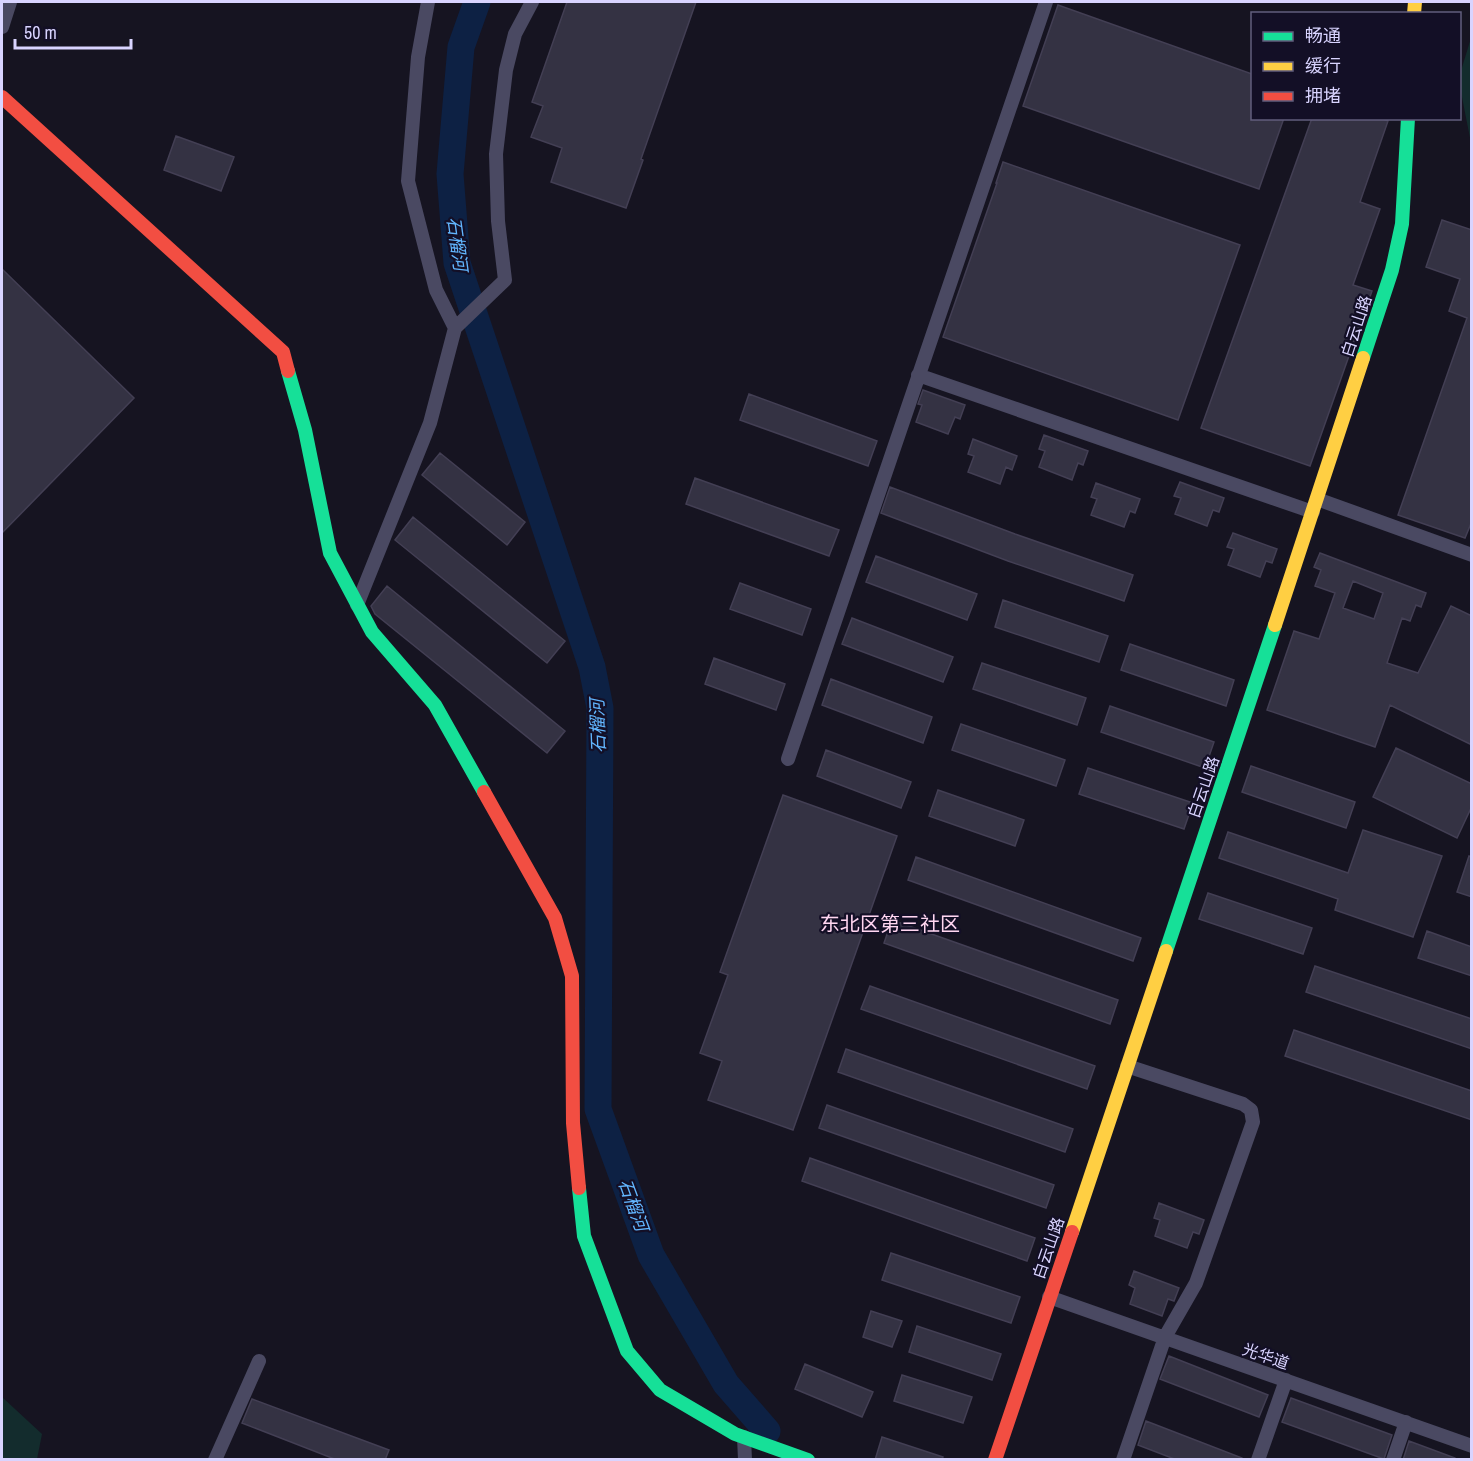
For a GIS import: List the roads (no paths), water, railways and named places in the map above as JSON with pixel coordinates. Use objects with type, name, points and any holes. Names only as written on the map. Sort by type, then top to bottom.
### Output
[{"type":"street","points":[[2,27],[10,2]]},
{"type":"street","points":[[428,2],[418,57],[408,181],[436,290],[457,326]]},
{"type":"street","points":[[357,604],[429,423],[457,326],[505,280],[498,221],[496,154],[506,70],[515,34],[532,2]]},
{"type":"street","points":[[788,759],[1046,2]]},
{"type":"street","points":[[2,97],[283,352],[305,430],[330,553],[372,632],[435,705],[555,918],[572,976],[573,1123],[584,1236],[627,1351],[660,1390],[735,1434],[808,1460]]},
{"type":"street","name":"白云山路","points":[[995,1460],[1392,270],[1402,224],[1408,120]]},
{"type":"street","points":[[918,375],[1472,555]]},
{"type":"street","points":[[1123,1460],[1165,1337],[1196,1282],[1253,1122],[1251,1110],[1243,1104],[1127,1066]]},
{"type":"street","name":"光华道","points":[[1049,1297],[1472,1446]]},
{"type":"street","points":[[215,1460],[259,1361]]},
{"type":"street","points":[[1258,1460],[1286,1380]]},
{"type":"street","points":[[1393,1460],[1406,1422]]},
{"type":"street","points":[[744,1437],[745,1460]]},
{"type":"waterway","name":"石榴河","points":[[477,2],[461,47],[450,174],[457,263],[592,667],[600,708],[598,1109],[651,1255],[726,1384],[767,1431]]},
{"type":"district","name":"东北区第三社区","points":[[890,924]]}]
